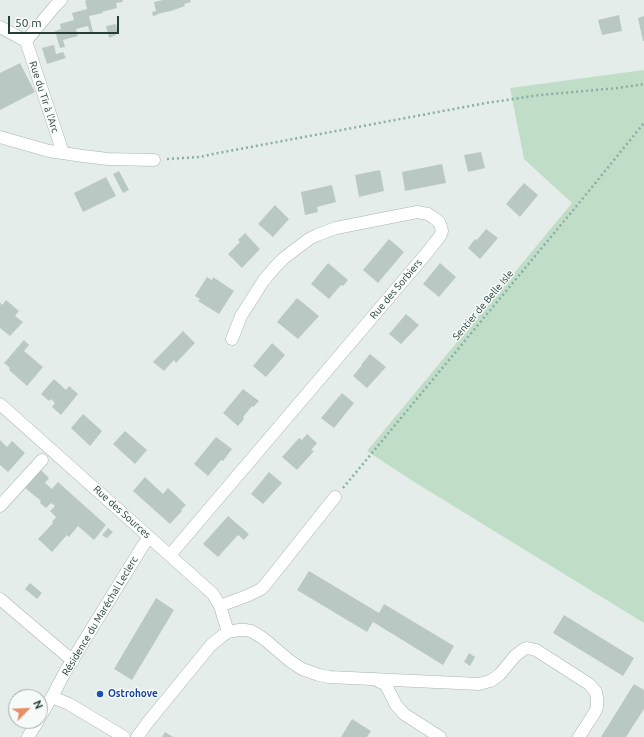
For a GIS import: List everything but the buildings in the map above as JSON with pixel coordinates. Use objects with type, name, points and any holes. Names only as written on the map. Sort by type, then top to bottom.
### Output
[{"type":"street","points":[[0,27],[26,41],[61,0]]},
{"type":"street","name":"Rue du Tir à l'Arc","points":[[26,41],[63,154]]},
{"type":"street","points":[[0,137],[63,154],[108,159],[154,160]]},
{"type":"street","name":"Rue des Sorbiers","points":[[170,554],[440,236],[442,231],[439,222],[428,214],[417,212],[336,228],[309,239],[284,258],[264,280],[241,316],[232,339]]},
{"type":"street","name":"Rue des Sources","points":[[0,404],[170,554],[213,594],[220,606],[228,632]]},
{"type":"street","points":[[0,506],[42,460]]},
{"type":"street","points":[[220,606],[249,595],[266,585],[335,497]]},
{"type":"street","name":"Résidence du Maréchal Leclerc","points":[[48,704],[72,661],[149,537]]},
{"type":"street","points":[[0,599],[72,661]]},
{"type":"street","points":[[137,737],[211,645],[228,632],[239,630],[251,632],[264,639],[302,669],[329,677],[479,684],[490,681],[500,674],[519,652],[527,648],[532,648],[589,684],[596,692],[598,698],[597,707],[579,737]]},
{"type":"street","points":[[374,679],[386,685],[396,705],[404,714],[440,737]]},
{"type":"street","points":[[52,697],[69,704],[124,737]]},
{"type":"path","points":[[154,160],[200,157],[518,98],[644,84]]},
{"type":"path","name":"Sentier de Belle Isle","points":[[335,497],[644,123]]},
{"type":"green space","points":[[644,70],[644,623],[411,480],[367,451],[572,203],[524,159],[510,88]]},
{"type":"place","name":"Ostrohove","points":[[100,694]]}]
